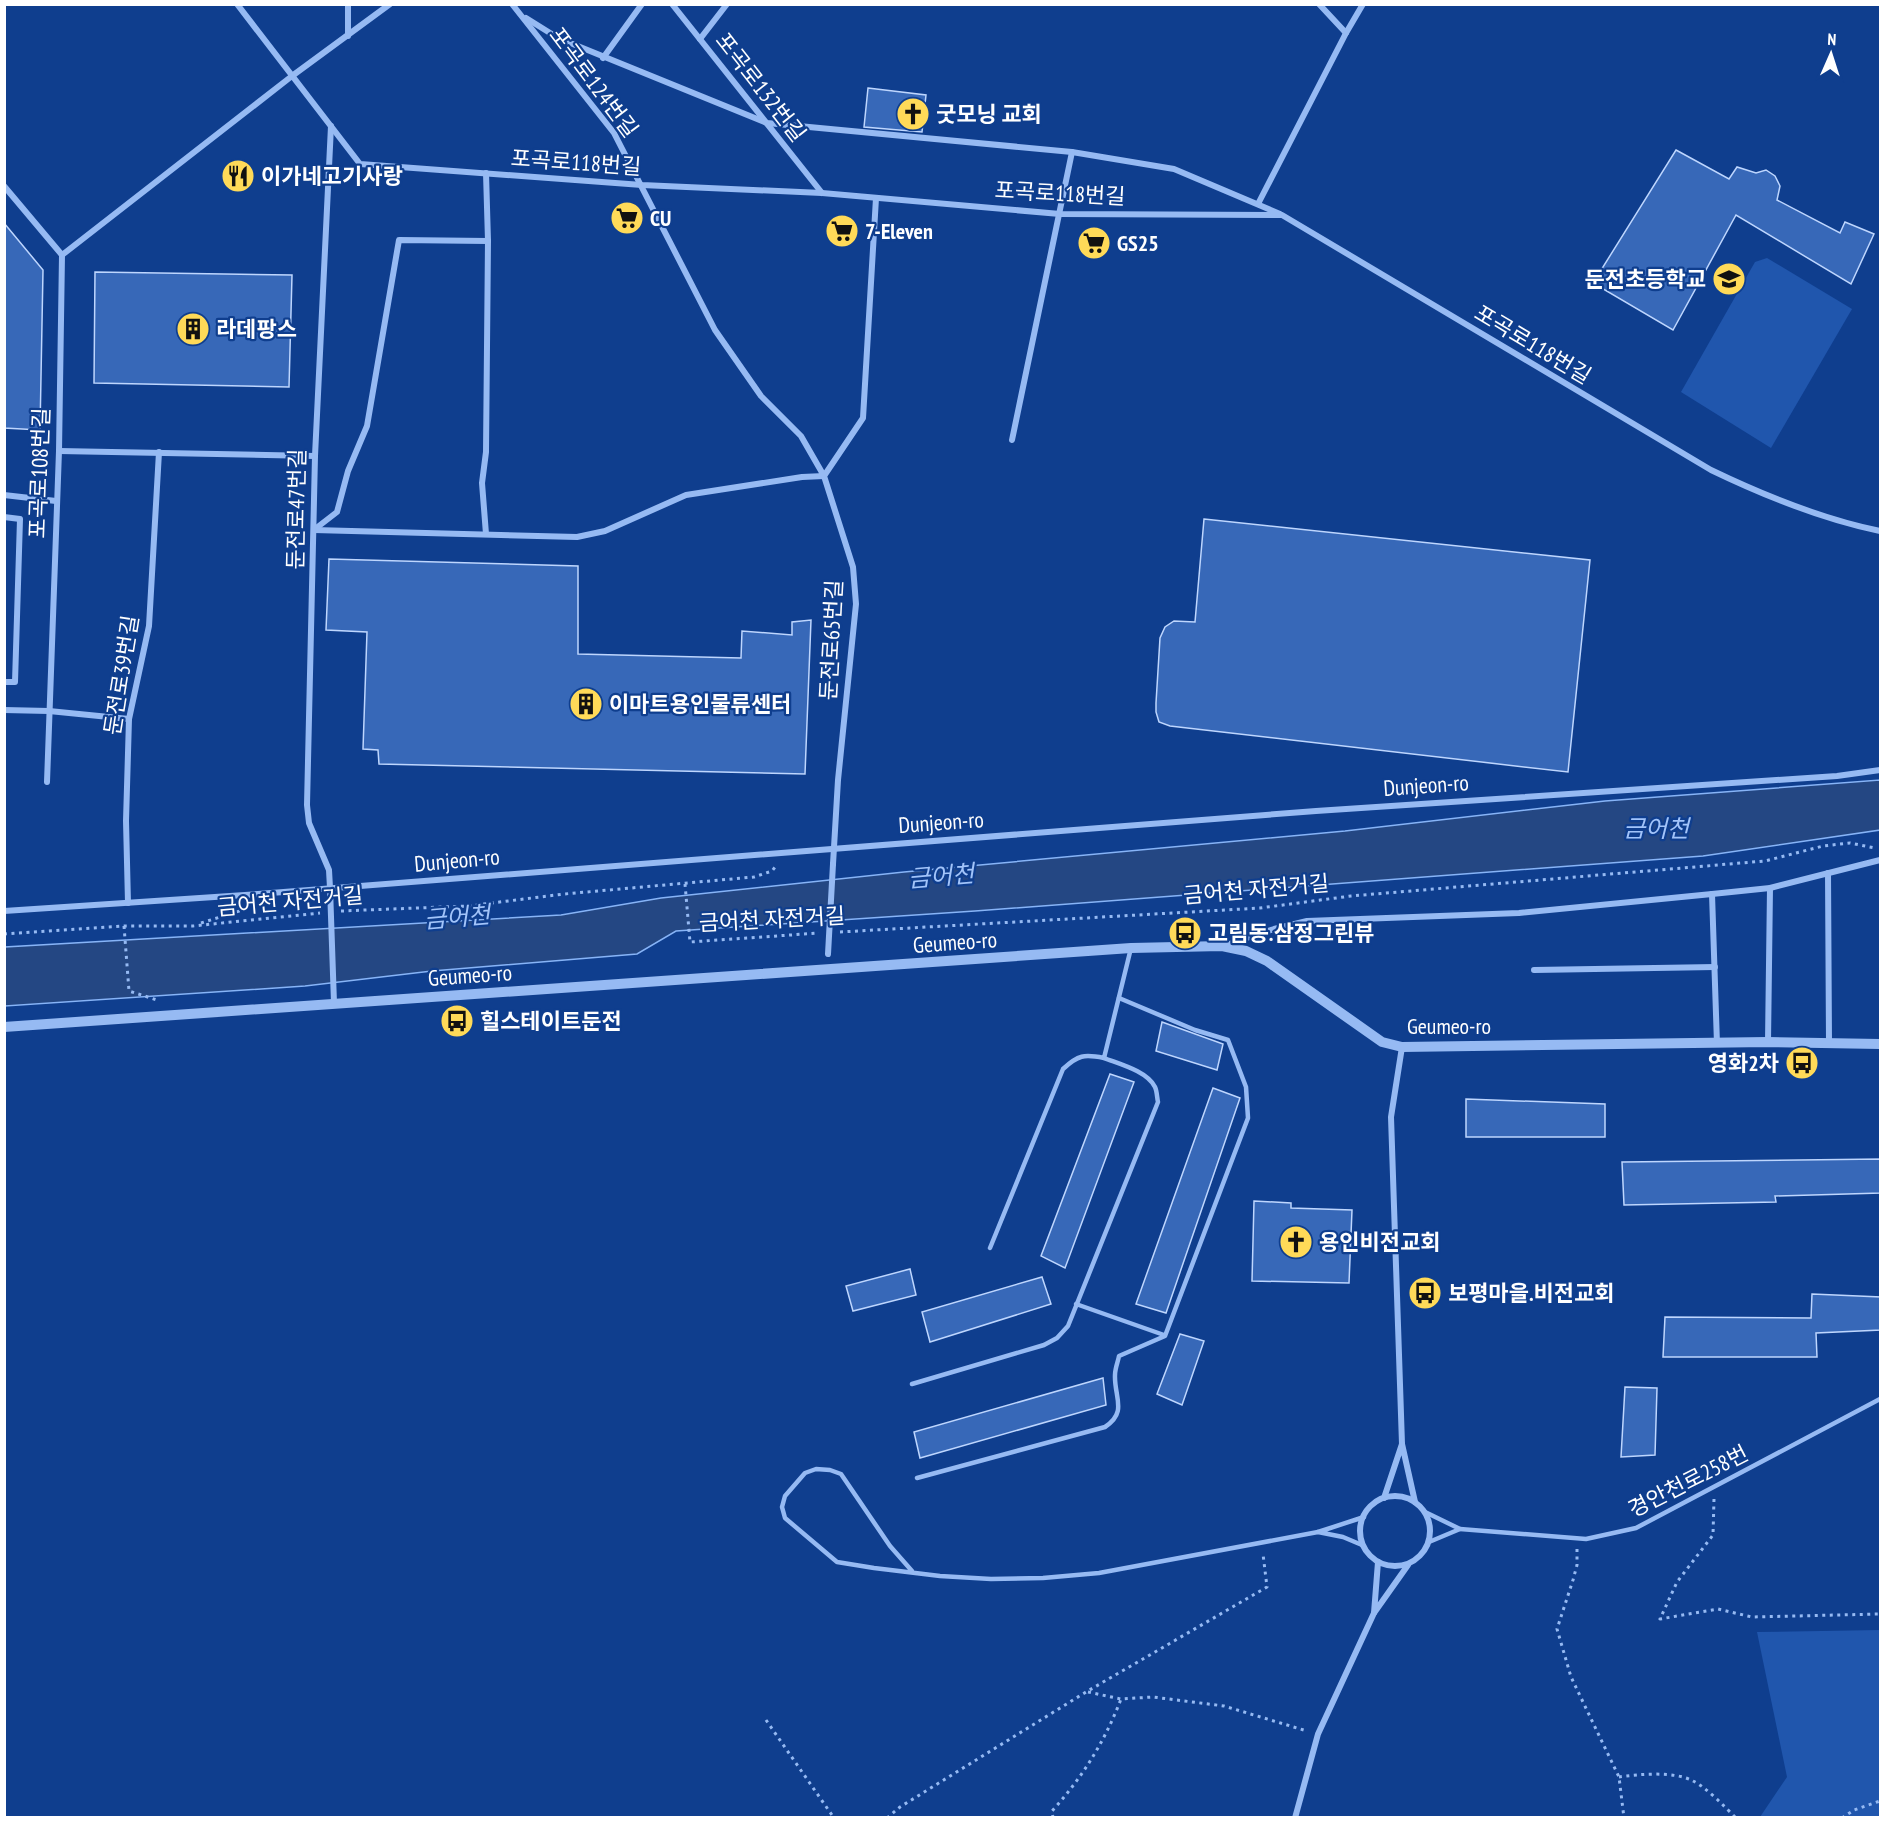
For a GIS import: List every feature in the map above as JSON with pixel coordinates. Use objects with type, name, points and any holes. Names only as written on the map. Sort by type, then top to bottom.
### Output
[{"type":"street","name":"포곡로118번길","points":[[237,4],[360,164],[642,185],[822,193],[1060,214],[1282,215],[1711,470],[1804,511],[1881,531]]},
{"type":"street","points":[[348,4],[348,36]]},
{"type":"street","points":[[4,186],[63,255],[292,76],[390,4]]},
{"type":"street","name":"포곡로124번길","points":[[512,4],[614,133],[715,330],[761,396],[801,436],[824,476]]},
{"type":"street","points":[[603,58],[642,4]]},
{"type":"street","name":"포곡로132번길","points":[[672,4],[822,193]]},
{"type":"street","points":[[700,39],[727,4]]},
{"type":"street","points":[[1319,4],[1346,33]]},
{"type":"street","points":[[1258,204],[1346,33],[1364,4]]},
{"type":"street","points":[[521,15],[558,38],[603,58],[767,123],[1072,152],[1174,169],[1282,215]]},
{"type":"street","name":"둔전로47번길","points":[[331,126],[315,456],[307,805],[309,823],[329,870],[333,1004]]},
{"type":"street","points":[[1012,440],[1072,152]]},
{"type":"street","points":[[486,173],[488,241],[486,452],[482,483],[486,534]]},
{"type":"street","points":[[314,530],[578,537],[605,531],[686,495],[802,477],[824,476],[863,418],[876,198]]},
{"type":"street","points":[[314,530],[337,512],[348,471],[367,426],[399,240],[488,241]]},
{"type":"street","name":"포곡로108번길","points":[[47,782],[59,451],[63,255]]},
{"type":"street","points":[[59,451],[315,456]]},
{"type":"street","name":"둔전로39번길","points":[[128,903],[126,821],[129,719],[149,626],[159,452]]},
{"type":"street","name":"둔전로65번길","points":[[824,476],[853,567],[856,604],[838,780],[827,970]]},
{"type":"street","points":[[4,495],[56,501]]},
{"type":"street","points":[[4,518],[20,519],[15,682],[4,682]]},
{"type":"street","points":[[4,710],[49,711],[129,719]]},
{"type":"street","name":"Dunjeon-ro","points":[[4,911],[258,894],[1316,811],[1838,776],[1881,770]]},
{"type":"street","points":[[1222,946],[1306,921],[1519,913],[1770,888],[1881,860]]},
{"type":"street","points":[[1828,873],[1829,1043]]},
{"type":"street","points":[[1768,1042],[1770,888]]},
{"type":"street","points":[[1712,894],[1717,1044]]},
{"type":"street","name":"Geumeo-ro","points":[[4,1027],[1131,948],[1222,946],[1246,951],[1268,961],[1382,1042],[1402,1047],[1768,1042],[1881,1044]]},
{"type":"street","points":[[1534,970],[1715,967]]},
{"type":"street","points":[[1402,1047],[1390,1117],[1402,1444],[1415,1502]]},
{"type":"street","points":[[1384,1498],[1402,1444]]},
{"type":"street","points":[[1295,1818],[1318,1734],[1374,1613],[1409,1564],[1422,1555],[1429,1542],[1430,1523],[1425,1512],[1415,1502],[1396,1496],[1384,1498],[1374,1503],[1364,1517],[1360,1533],[1362,1545],[1378,1562],[1389,1566],[1409,1564]]},
{"type":"street","points":[[1374,1613],[1378,1562]]},
{"type":"lane","points":[[1104,1058],[1131,948]]},
{"type":"lane","points":[[917,1478],[1105,1427],[1115,1420],[1119,1409],[1114,1373],[1119,1356],[1165,1336],[1248,1118],[1246,1087],[1228,1040],[1195,1030],[1119,998]]},
{"type":"lane","points":[[912,1384],[1044,1345],[1057,1338],[1068,1326],[1158,1102],[1155,1087],[1146,1077],[1104,1058],[1090,1056],[1074,1058],[1063,1069],[990,1248]]},
{"type":"lane","points":[[1076,1304],[1165,1336]]},
{"type":"lane","name":"경안천로258번","points":[[1460,1529],[1586,1539],[1636,1528],[1881,1399]]},
{"type":"lane","points":[[912,1571],[890,1546],[841,1473],[816,1469],[805,1473],[785,1496],[782,1507],[785,1518],[837,1562],[940,1576],[991,1579],[1043,1578],[1099,1573],[1318,1532],[1364,1517]]},
{"type":"lane","points":[[1425,1512],[1460,1529]]},
{"type":"lane","points":[[1429,1542],[1460,1529]]},
{"type":"lane","points":[[1318,1532],[1343,1537],[1362,1545]]},
{"type":"path","name":"금어천 자전거길","points":[[685,884],[690,942],[1260,908],[1351,896],[1765,861],[1823,846],[1850,843],[1881,848]]},
{"type":"path","name":"금어천 자전거길","points":[[4,934],[124,926],[193,926],[308,913],[468,906],[564,894],[754,877],[772,871],[784,852]]},
{"type":"path","points":[[193,926],[250,908],[258,894]]},
{"type":"path","points":[[124,926],[129,991],[162,1002]]},
{"type":"path","points":[[1715,1487],[1713,1535],[1677,1582],[1660,1619],[1718,1609],[1752,1617],[1881,1614]]},
{"type":"path","points":[[1576,1538],[1577,1565],[1557,1629],[1571,1677],[1619,1777],[1624,1818]]},
{"type":"path","points":[[887,1818],[900,1807],[1086,1692],[1267,1587],[1261,1542]]},
{"type":"path","points":[[1086,1692],[1121,1699],[1153,1697],[1224,1706],[1318,1734]]},
{"type":"path","points":[[1053,1818],[1052,1811],[1069,1792],[1095,1755],[1112,1724],[1121,1699]]},
{"type":"path","points":[[766,1720],[834,1818]]},
{"type":"path","points":[[1619,1777],[1673,1775],[1693,1781],[1736,1818]]},
{"type":"path","points":[[1842,1818],[1854,1810],[1881,1802]]},
{"type":"shaded area","points":[[1767,258],[1852,309],[1771,448],[1681,392],[1755,262]]},
{"type":"shaded area","points":[[1880,1630],[1880,1817],[1760,1817],[1787,1777],[1757,1632]]},
{"type":"water","name":"금어천","points":[[1880,780],[1880,830],[1703,856],[975,911],[676,931],[637,954],[432,971],[305,986],[5,1006],[5,947],[561,915],[661,898],[904,872],[1345,831],[1605,801]]},
{"type":"building","points":[[868,88],[926,95],[922,132],[864,127]]},
{"type":"building","points":[[1676,150],[1729,179],[1737,167],[1756,173],[1766,170],[1775,176],[1780,186],[1777,200],[1840,233],[1845,222],[1874,234],[1851,284],[1736,215],[1673,330],[1593,283]]},
{"type":"building","points":[[4,223],[43,270],[40,430],[4,428]]},
{"type":"building","name":"라데팡스","points":[[95,272],[292,275],[289,387],[94,383]]},
{"type":"building","points":[[1204,519],[1590,560],[1568,772],[1170,726],[1159,722],[1156,703],[1160,638],[1165,627],[1174,621],[1195,622]]},
{"type":"building","name":"이마트용인물류센터","points":[[329,559],[578,566],[578,654],[741,658],[742,631],[792,635],[792,622],[811,620],[805,774],[379,764],[378,750],[363,749],[367,632],[326,630]]},
{"type":"building","points":[[1162,1022],[1223,1044],[1217,1070],[1156,1051]]},
{"type":"building","points":[[1110,1074],[1134,1082],[1065,1268],[1041,1256]]},
{"type":"building","points":[[1213,1088],[1240,1098],[1166,1313],[1136,1304]]},
{"type":"building","points":[[1466,1099],[1605,1104],[1605,1137],[1466,1137]]},
{"type":"building","points":[[1881,1159],[1881,1193],[1775,1196],[1776,1202],[1624,1205],[1622,1162]]},
{"type":"building","points":[[1254,1201],[1291,1203],[1291,1208],[1352,1210],[1349,1283],[1252,1281]]},
{"type":"building","points":[[910,1269],[916,1295],[853,1311],[846,1286]]},
{"type":"building","points":[[1042,1277],[1051,1304],[930,1342],[922,1312]]},
{"type":"building","points":[[1812,1294],[1881,1297],[1881,1330],[1816,1333],[1817,1357],[1663,1357],[1665,1317],[1811,1318]]},
{"type":"building","points":[[1180,1334],[1204,1341],[1182,1405],[1157,1394]]},
{"type":"building","points":[[1103,1378],[1106,1405],[920,1458],[914,1432]]},
{"type":"building","points":[[1625,1387],[1657,1388],[1655,1455],[1621,1457]]},
{"type":"place","name":"굿모닝 교회","points":[[913,114]]},
{"type":"place","name":"이가네고기사랑","points":[[238,176]]},
{"type":"place","name":"CU","points":[[627,218]]},
{"type":"place","name":"7-Eleven","points":[[842,231]]},
{"type":"place","name":"GS25","points":[[1094,243]]},
{"type":"place","name":"둔전초등학교","points":[[1729,279]]},
{"type":"place","name":"라데팡스","points":[[193,329]]},
{"type":"place","name":"이마트용인물류센터","points":[[586,704]]},
{"type":"place","name":"고림동.삼정그린뷰","points":[[1185,933]]},
{"type":"place","name":"힐스테이트둔전","points":[[457,1021]]},
{"type":"place","name":"영화2차","points":[[1802,1063]]},
{"type":"place","name":"용인비전교회","points":[[1296,1242]]},
{"type":"place","name":"보평마을.비전교회","points":[[1425,1293]]}]
